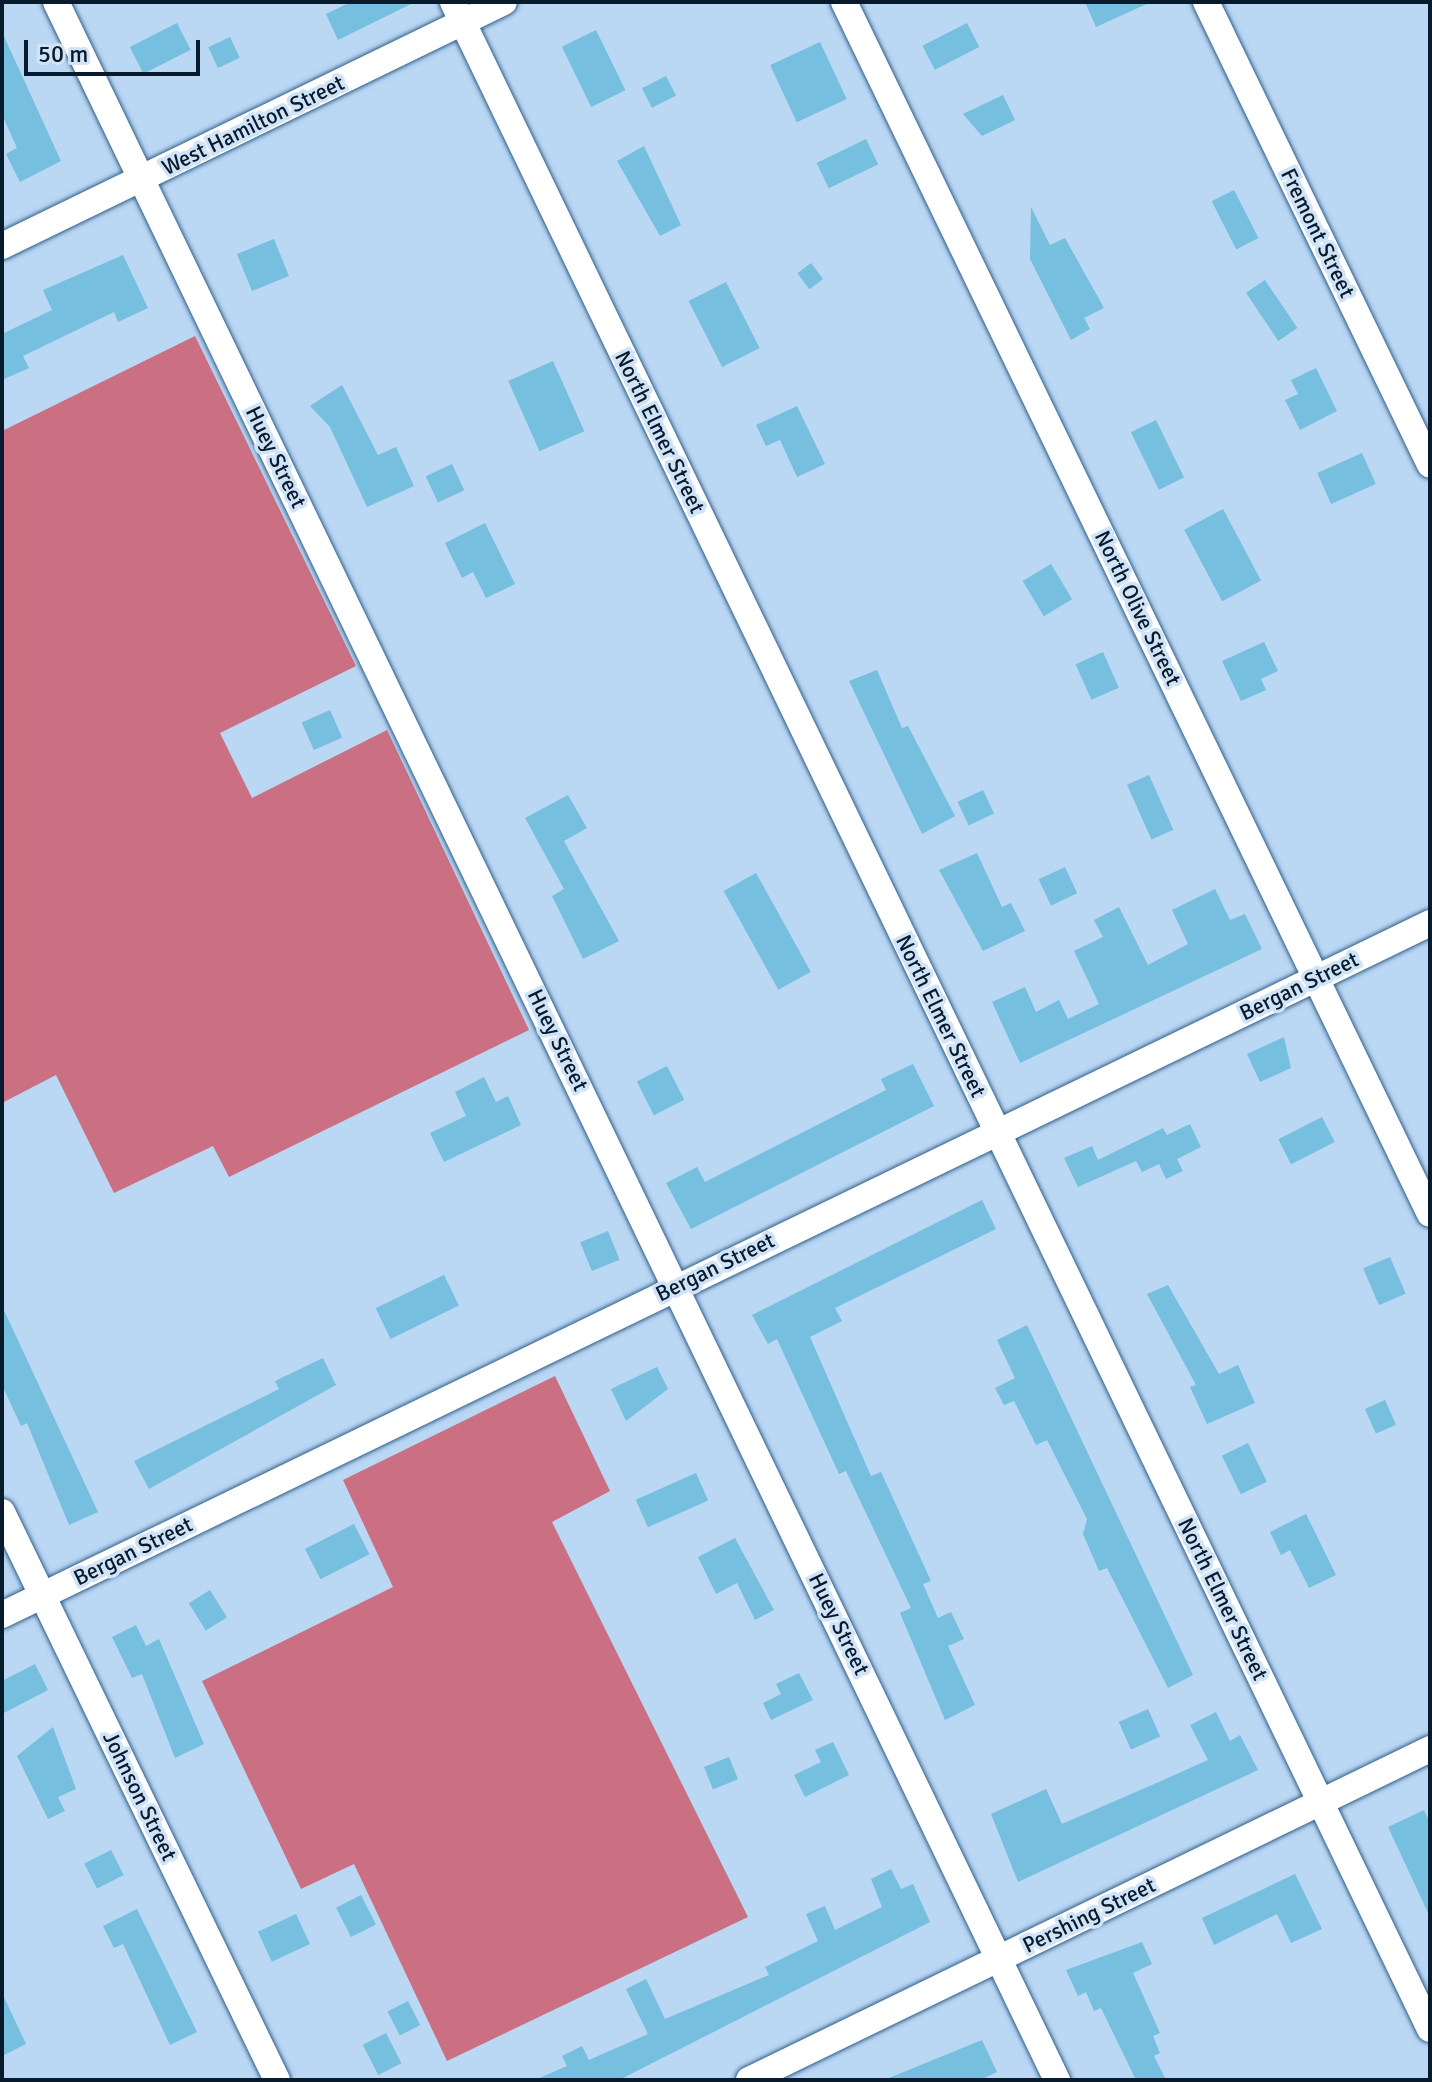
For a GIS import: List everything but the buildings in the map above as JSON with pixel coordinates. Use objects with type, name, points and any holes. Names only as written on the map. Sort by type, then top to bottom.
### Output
[{"type":"street","name":"Huey Street","points":[[56,2],[677,1285],[1057,2080]]},
{"type":"street","name":"West Hamilton Street","points":[[2,246],[141,179],[458,13],[504,2]]},
{"type":"street","name":"North Olive Street","points":[[844,2],[1430,1214]]},
{"type":"street","name":"Fremont Street","points":[[1206,2],[1430,465]]},
{"type":"street","name":"North Elmer Street","points":[[458,13],[1430,2029]]},
{"type":"street","name":"Bergan Street","points":[[2,1615],[996,1130],[1430,923]]},
{"type":"street","name":"Johnson Street","points":[[2,1512],[277,2080]]},
{"type":"street","name":"Pershing Street","points":[[749,2080],[1430,1749]]},
{"type":"shaded area","points":[[195,336],[356,666],[220,733],[252,798],[387,730],[529,1030],[229,1177],[213,1146],[114,1193],[56,1075],[2,1103],[2,431]]},
{"type":"shaded area","points":[[555,1376],[610,1491],[552,1522],[748,1917],[447,2061],[354,1864],[301,1889],[202,1681],[393,1587],[343,1480]]}]
